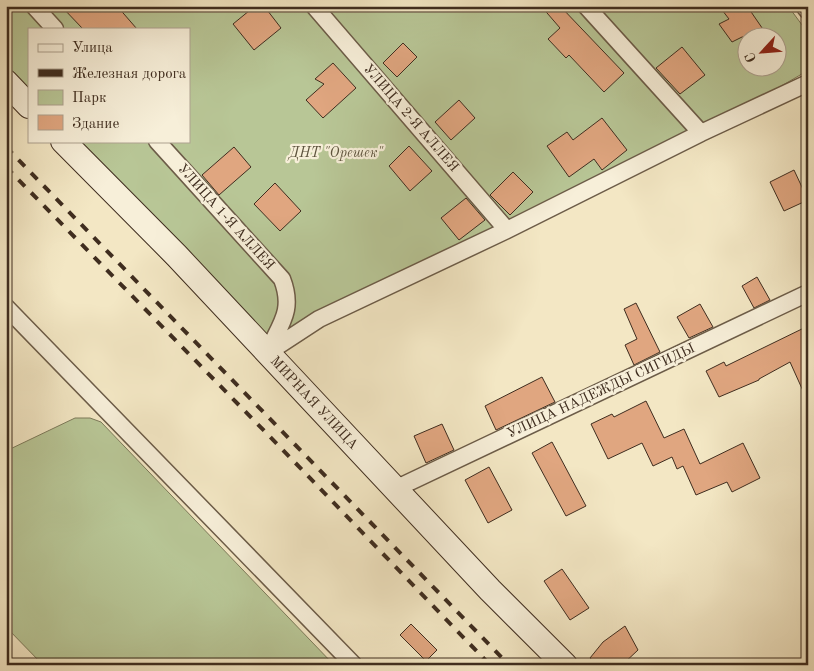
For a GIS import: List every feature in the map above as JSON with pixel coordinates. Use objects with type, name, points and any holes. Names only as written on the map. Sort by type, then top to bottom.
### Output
[{"type":"street","points":[[34,6],[54,28]]},
{"type":"street","name":"УЛИЦА 2-Я АЛЛЕЯ","points":[[314,6],[507,230]]},
{"type":"street","points":[[586,6],[701,133]]},
{"type":"street","points":[[804,6],[808,11]]},
{"type":"street","points":[[6,82],[28,105]]},
{"type":"street","points":[[267,352],[319,319],[507,230],[701,133],[808,83]]},
{"type":"street","name":"УЛИЦА 1-Я АЛЛЕЯ","points":[[158,142],[282,279],[288,300],[286,309],[267,352]]},
{"type":"street","name":"МИРНАЯ УЛИЦА","points":[[71,144],[490,590],[565,665]]},
{"type":"street","name":"УЛИЦА НАДЕЖДЫ СИГИДЫ","points":[[395,489],[808,293]]},
{"type":"street","points":[[6,307],[354,665]]},
{"type":"green space","name":"ДНТ \"Орешек\"","points":[[6,6],[788,6],[808,33],[808,69],[701,133],[256,357],[51,142],[190,142],[190,28],[28,28],[28,118],[6,95]]},
{"type":"green space","points":[[75,418],[90,418],[101,422],[334,665],[43,665],[6,627],[6,451]]},
{"type":"building","points":[[61,6],[117,6],[136,28],[82,28]]},
{"type":"building","points":[[255,6],[264,6],[281,28],[254,50],[233,24]]},
{"type":"building","points":[[541,6],[560,6],[624,73],[604,92],[569,55],[566,58],[548,39],[560,28]]},
{"type":"building","points":[[719,6],[747,6],[762,28],[736,28],[736,40],[732,42],[719,24],[729,19]]},
{"type":"building","points":[[403,43],[417,57],[397,77],[383,63]]},
{"type":"building","points":[[682,47],[705,75],[680,94],[656,68]]},
{"type":"building","points":[[333,63],[356,88],[323,118],[306,100],[324,84],[315,79]]},
{"type":"building","points":[[459,100],[475,118],[451,140],[435,122]]},
{"type":"building","points":[[602,118],[627,150],[602,170],[594,159],[569,177],[547,146],[567,132],[573,140]]},
{"type":"building","points":[[409,146],[432,171],[410,191],[389,166]]},
{"type":"building","points":[[234,147],[251,167],[219,195],[202,175]]},
{"type":"building","points":[[794,170],[808,200],[784,211],[770,182]]},
{"type":"building","points":[[513,172],[533,192],[510,215],[490,195]]},
{"type":"building","points":[[275,183],[301,211],[280,231],[254,204]]},
{"type":"building","points":[[466,198],[485,220],[459,240],[441,218]]},
{"type":"building","points":[[757,277],[770,300],[754,308],[742,286]]},
{"type":"building","points":[[636,303],[660,352],[634,365],[625,345],[637,339],[624,309]]},
{"type":"building","points":[[700,304],[713,327],[689,338],[677,317]]},
{"type":"building","points":[[808,326],[808,402],[790,362],[759,380],[719,397],[706,371],[724,362],[726,366]]},
{"type":"building","points":[[542,377],[555,402],[496,430],[485,406]]},
{"type":"building","points":[[646,401],[664,438],[684,429],[700,464],[743,443],[760,478],[732,492],[727,482],[696,495],[683,466],[677,469],[672,457],[653,466],[642,443],[608,459],[591,424],[612,414],[614,417]]},
{"type":"building","points":[[442,424],[454,450],[426,463],[414,436]]},
{"type":"building","points":[[552,442],[586,506],[566,516],[532,453]]},
{"type":"building","points":[[489,467],[512,510],[488,523],[465,480]]},
{"type":"building","points":[[562,569],[589,608],[570,620],[544,581]]},
{"type":"building","points":[[411,624],[437,650],[426,661],[400,635]]},
{"type":"building","points":[[625,626],[638,650],[622,665],[598,665],[590,658],[603,642]]},
{"type":"railway","points":[[6,147],[509,665]]},
{"type":"railway","points":[[6,167],[490,665]]}]
